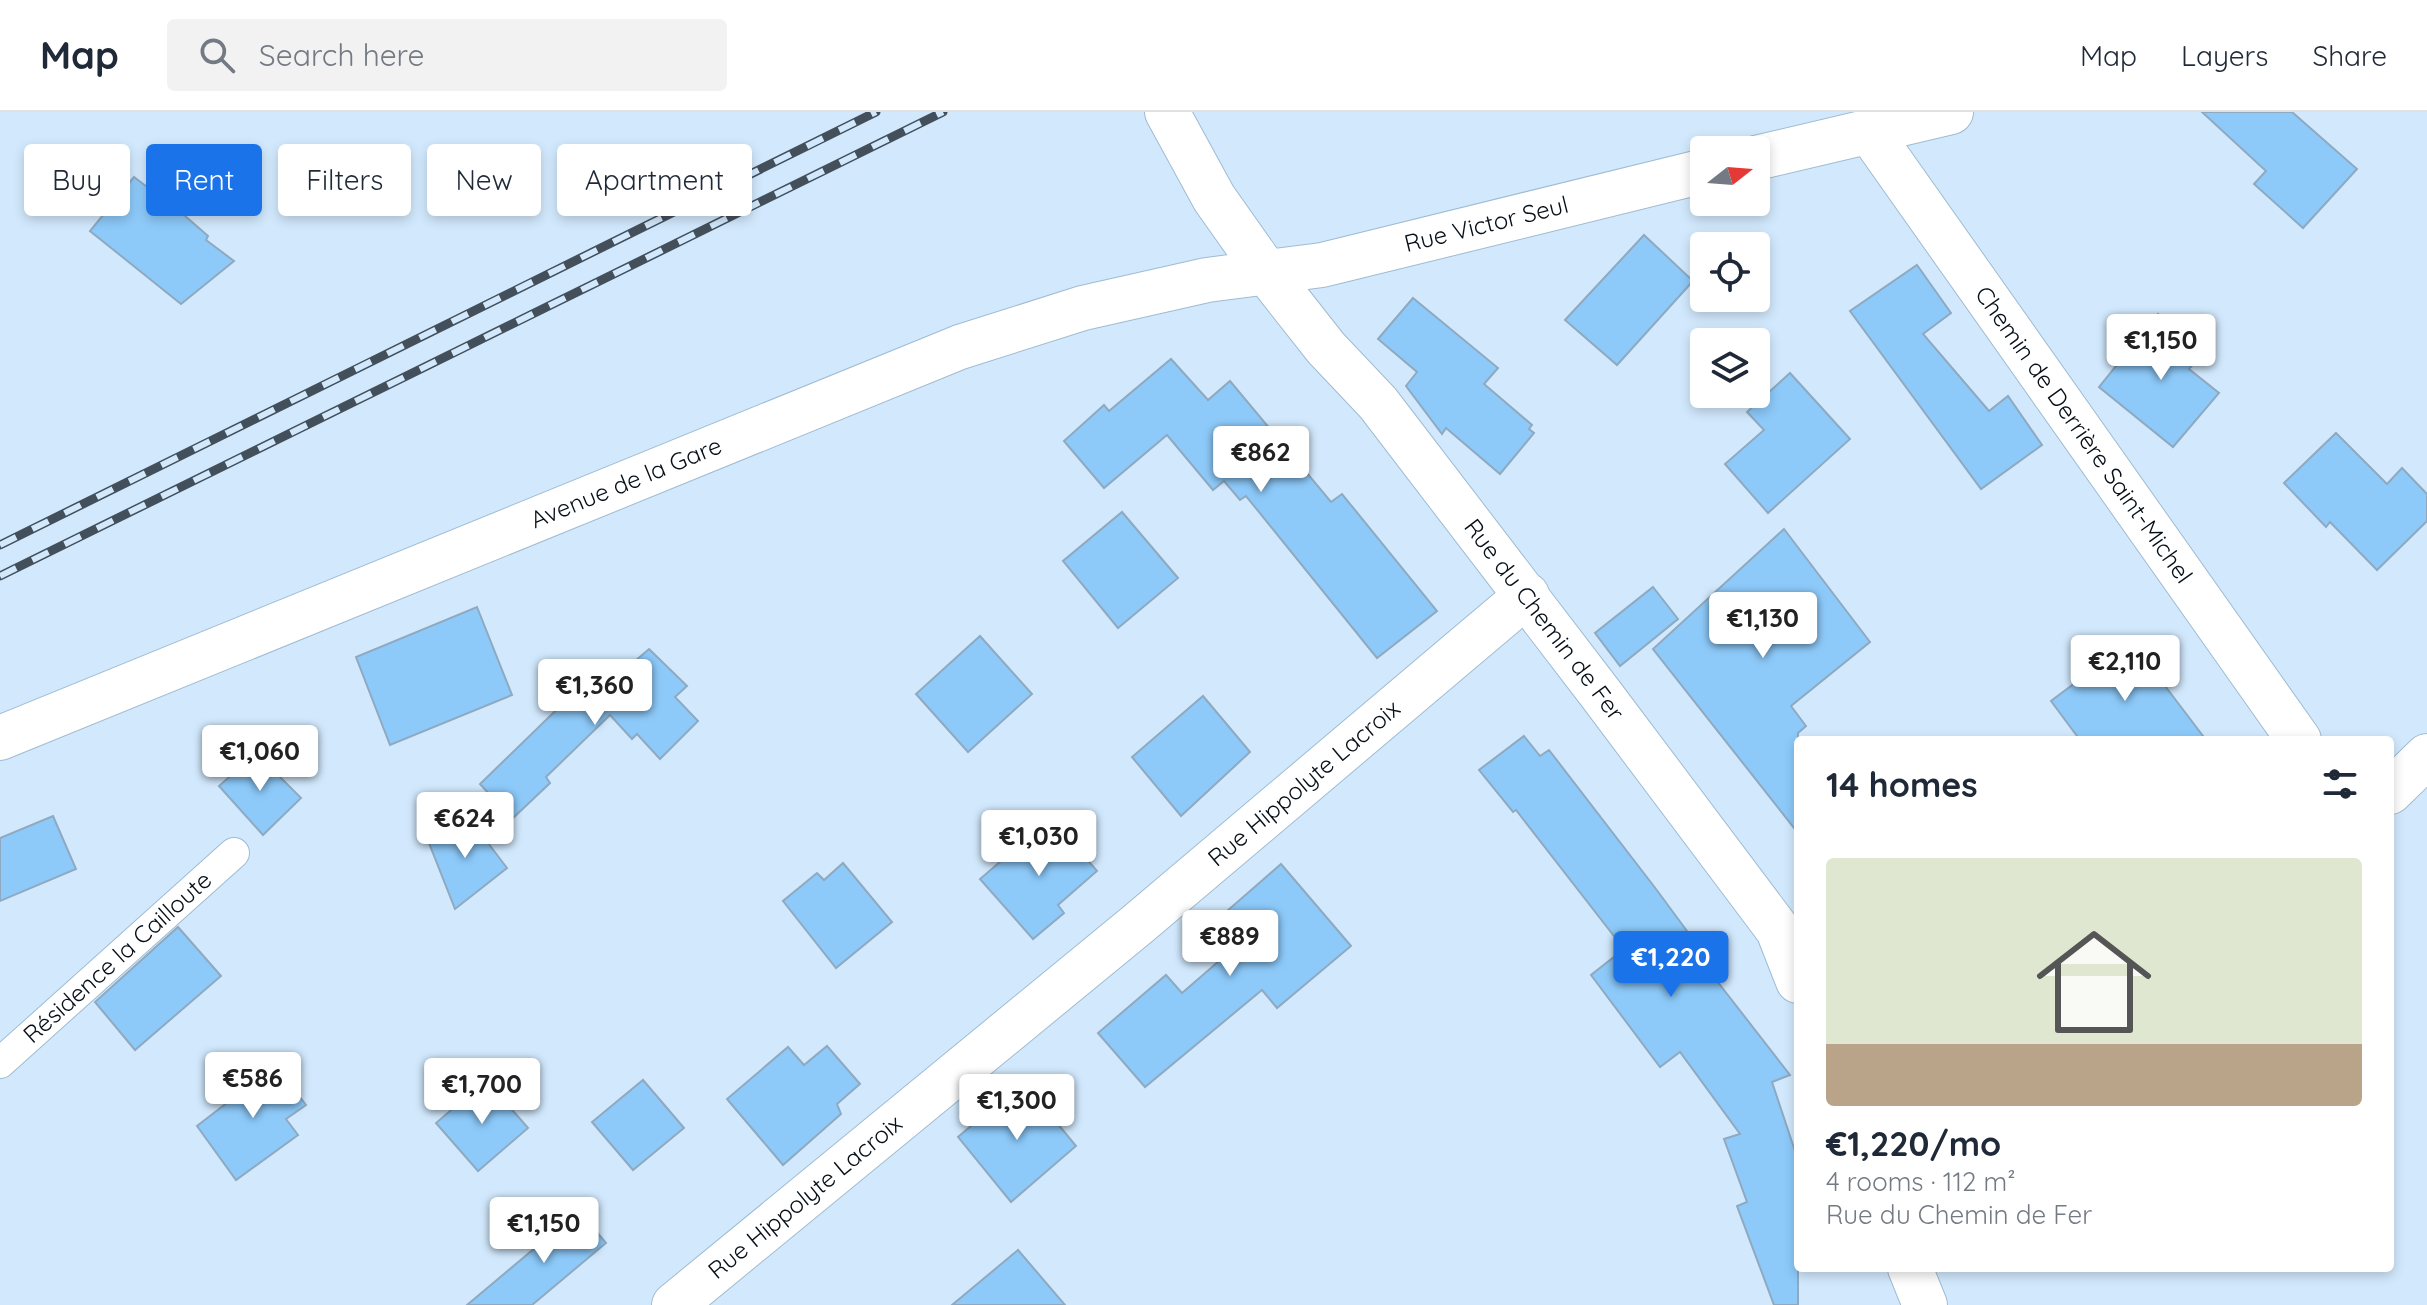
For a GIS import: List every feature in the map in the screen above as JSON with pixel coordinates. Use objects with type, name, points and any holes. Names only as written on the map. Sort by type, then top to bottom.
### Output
[{"type":"street","name":"Rue du Chemin de Fer","points":[[1167,112],[1214,198],[1267,273],[1326,348],[1378,403],[1527,595],[1778,930],[1794,971]]},
{"type":"street","points":[[1770,155],[1951,112]]},
{"type":"street","name":"Chemin de Derrière Saint-Michel","points":[[1869,131],[2296,736]]},
{"type":"street","name":"Rue Victor Seul","points":[[1267,273],[1322,265],[1690,174]]},
{"type":"street","name":"Avenue de la Gare","points":[[0,738],[960,347],[1083,308],[1207,280],[1267,273]]},
{"type":"street","name":"Rue Hippolyte Lacroix","points":[[674,1305],[1138,924],[1527,595]]},
{"type":"street","points":[[2394,788],[2427,756]]},
{"type":"street","points":[[1912,1272],[1925,1305]]},
{"type":"lane","name":"Résidence la Cailloute","points":[[0,1063],[234,853]]},
{"type":"building","points":[[2202,112],[2292,112],[2357,169],[2303,228],[2254,184],[2266,171]]},
{"type":"building","points":[[134,177],[146,186],[146,216],[185,216],[208,236],[206,240],[234,261],[181,304],[90,231],[102,216],[130,216],[130,182]]},
{"type":"building","points":[[1644,235],[1690,278],[1690,284],[1617,365],[1565,320]]},
{"type":"building","points":[[1917,265],[1951,313],[1923,334],[1989,411],[2008,396],[2042,445],[1981,489],[1850,311]]},
{"type":"building","points":[[1413,298],[1498,368],[1484,384],[1532,425],[1529,429],[1534,433],[1500,474],[1446,428],[1442,434],[1406,386],[1417,372],[1378,339]]},
{"type":"building","points":[[2158,314],[2204,351],[2189,369],[2219,393],[2173,447],[2099,387]]},
{"type":"building","points":[[1171,359],[1208,400],[1230,381],[1331,502],[1342,494],[1437,611],[1377,658],[1246,496],[1240,500],[1224,481],[1213,490],[1167,435],[1104,488],[1064,441],[1104,405],[1109,411]]},
{"type":"building","points":[[1790,373],[1850,439],[1768,513],[1725,464],[1764,430],[1747,412],[1751,408],[1770,408],[1770,391]]},
{"type":"building","points":[[2336,433],[2387,484],[2402,468],[2427,494],[2427,521],[2377,570],[2330,522],[2326,527],[2284,483]]},
{"type":"building","points":[[1122,512],[1178,578],[1118,628],[1063,561]]},
{"type":"building","points":[[1784,529],[1870,642],[1791,706],[1806,726],[1798,736],[1794,736],[1794,828],[1653,649]]},
{"type":"building","points":[[1653,587],[1678,619],[1620,666],[1595,633]]},
{"type":"building","points":[[477,607],[512,695],[390,745],[356,657]]},
{"type":"building","points":[[980,636],[1032,694],[968,752],[916,694]]},
{"type":"building","points":[[2131,641],[2203,736],[2077,736],[2051,701]]},
{"type":"building","points":[[649,649],[687,686],[675,697],[698,721],[660,759],[637,734],[632,739],[610,715],[546,777],[550,783],[512,819],[480,784],[584,683],[603,668],[613,680]]},
{"type":"building","points":[[1203,696],[1250,752],[1181,816],[1132,757]]},
{"type":"building","points":[[1524,736],[1540,756],[1549,750],[1701,950],[1696,954],[1790,1075],[1772,1082],[1794,1148],[1794,1272],[1798,1272],[1798,1305],[1774,1305],[1737,1206],[1747,1202],[1724,1139],[1740,1134],[1680,1052],[1660,1067],[1591,975],[1624,949],[1516,810],[1513,812],[1479,770]]},
{"type":"building","points":[[256,753],[301,798],[263,835],[219,786]]},
{"type":"building","points":[[466,814],[507,868],[455,909],[429,843]]},
{"type":"building","points":[[53,816],[76,869],[0,901],[0,838]]},
{"type":"building","points":[[1051,818],[1097,871],[1058,905],[1064,913],[1033,939],[980,879]]},
{"type":"building","points":[[843,863],[892,922],[836,968],[783,901],[817,873],[824,880]]},
{"type":"building","points":[[1281,864],[1351,946],[1277,1008],[1262,990],[1145,1087],[1098,1033],[1166,975],[1182,993],[1248,936],[1227,911]]},
{"type":"building","points":[[178,927],[221,976],[135,1050],[95,1002]]},
{"type":"building","points":[[827,1046],[860,1084],[837,1104],[841,1114],[783,1165],[727,1099],[788,1047],[804,1065]]},
{"type":"building","points":[[271,1059],[306,1105],[286,1119],[298,1135],[236,1180],[197,1126],[228,1102],[223,1095]]},
{"type":"building","points":[[486,1080],[528,1128],[478,1171],[436,1123]]},
{"type":"building","points":[[643,1080],[684,1128],[633,1170],[592,1122]]},
{"type":"building","points":[[1023,1082],[1076,1146],[1011,1202],[958,1137]]},
{"type":"building","points":[[579,1211],[606,1243],[532,1305],[467,1305]]},
{"type":"building","points":[[1018,1250],[1065,1305],[952,1305]]},
{"type":"railway","points":[[0,545],[876,112]]},
{"type":"railway","points":[[0,576],[943,112]]}]
